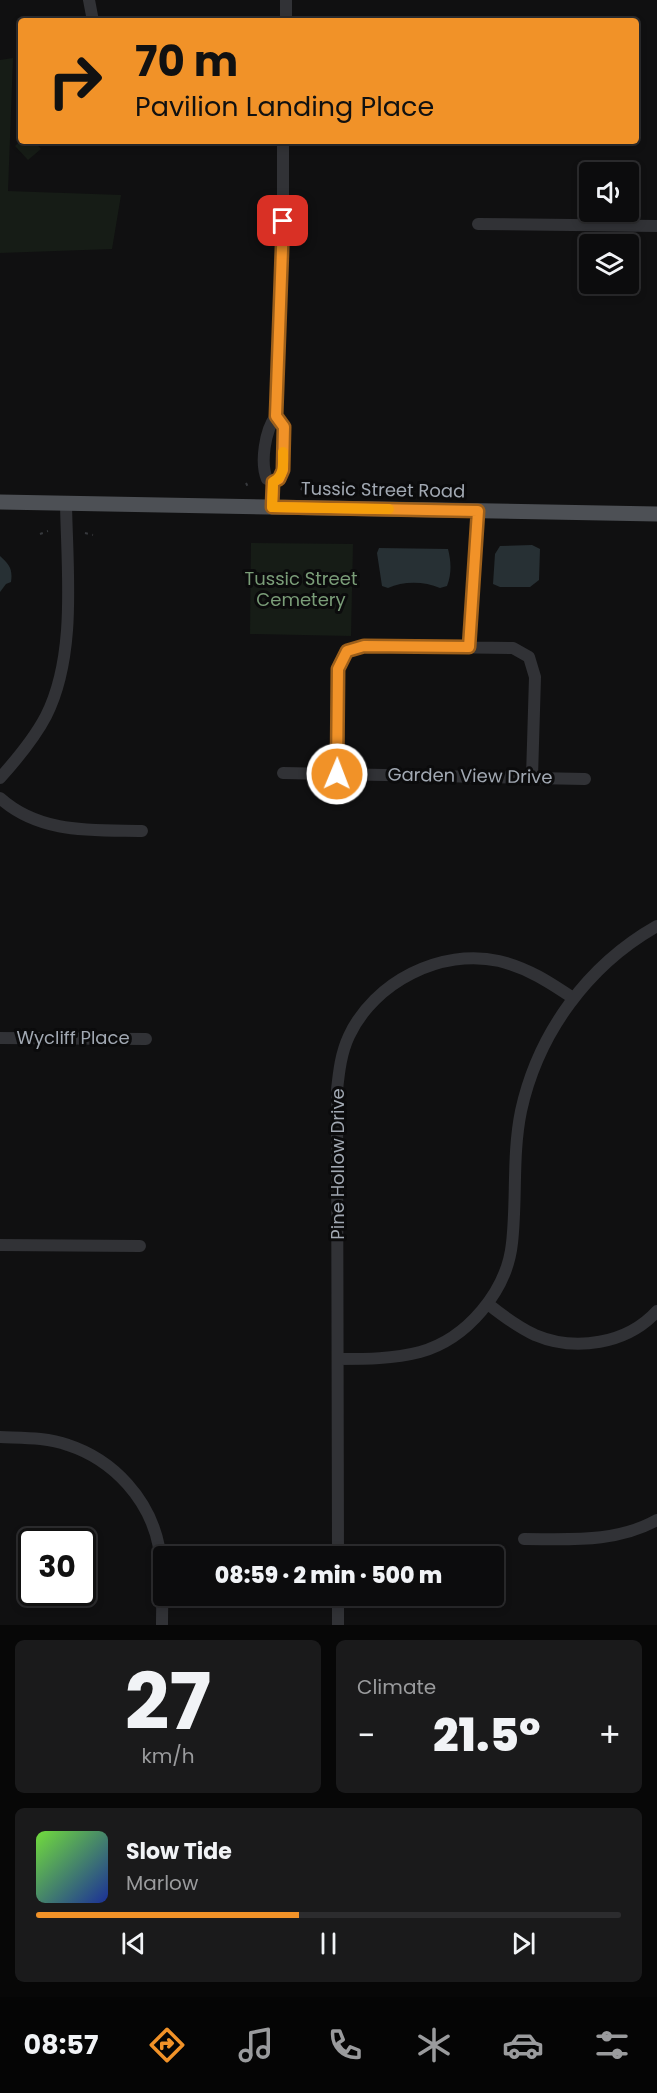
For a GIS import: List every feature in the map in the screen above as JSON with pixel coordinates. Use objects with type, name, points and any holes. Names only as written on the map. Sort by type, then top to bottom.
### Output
[{"type":"main road","name":"Tussic Street Road","points":[[0,502],[657,514]]},
{"type":"street","points":[[89,0],[92,18]]},
{"type":"street","points":[[286,0],[286,18]]},
{"type":"street","points":[[273,482],[267,479],[264,471],[267,432],[276,416],[283,221],[283,144]]},
{"type":"street","points":[[478,224],[657,226]]},
{"type":"street","points":[[273,482],[279,479],[283,470],[284,427],[276,416]]},
{"type":"street","points":[[272,507],[273,482]]},
{"type":"street","points":[[0,778],[34,737],[51,705],[62,671],[67,632],[66,503]]},
{"type":"street","points":[[469,647],[478,511]]},
{"type":"street","points":[[337,774],[338,669],[347,651],[364,646],[469,647],[513,648],[529,657],[535,677],[532,777]]},
{"type":"street","name":"Garden View Drive","points":[[284,773],[585,779]]},
{"type":"street","points":[[0,798],[21,813],[58,827],[78,830],[142,831]]},
{"type":"street","points":[[339,1359],[380,1359],[423,1351],[445,1341],[466,1326],[492,1299],[509,1262],[521,1113],[534,1069],[564,1010],[573,998],[624,947],[657,926]]},
{"type":"street","name":"Pine Hollow Drive","points":[[338,1546],[337,1090],[344,1048],[361,1016],[388,987],[420,969],[460,959],[497,961],[519,967],[534,973],[573,998]]},
{"type":"street","name":"Wycliff Place","points":[[0,1038],[146,1038]]},
{"type":"street","points":[[0,1245],[140,1246]]},
{"type":"street","points":[[488,1304],[511,1321],[536,1335],[569,1343],[582,1344],[616,1337],[653,1316],[657,1331]]},
{"type":"street","points":[[0,1437],[47,1439],[76,1448],[104,1462],[133,1490],[145,1508],[159,1545],[162,1567],[162,1625]]},
{"type":"street","points":[[524,1539],[606,1538],[644,1527],[657,1520]]},
{"type":"street","points":[[338,1606],[338,1625]]},
{"type":"path","points":[[246,483],[248,487]]},
{"type":"path","points":[[40,534],[48,531]]},
{"type":"path","points":[[85,533],[93,535]]},
{"type":"green space","points":[[13,58],[8,191],[121,195],[112,249],[0,253],[0,60]]},
{"type":"green space","points":[[18,143],[37,144],[41,149],[28,160],[15,146]]},
{"type":"green space","name":"Tussic Street Cemetery","points":[[251,543],[353,544],[351,636],[250,634]]},
{"type":"shaded area","points":[[532,545],[540,549],[539,580],[530,587],[500,587],[493,584],[495,554],[500,546]]},
{"type":"shaded area","points":[[379,548],[448,549],[451,567],[447,586],[440,588],[414,583],[388,588],[382,586],[377,553]]},
{"type":"shaded area","points":[[0,556],[10,567],[11,582],[6,584],[0,592]]},
{"type":"slow traffic","points":[[283,452],[283,473],[273,482],[272,507],[389,509]]},
{"type":"route","points":[[283,221],[276,416],[284,427],[283,473],[273,482],[272,507],[478,511],[469,647],[364,646],[347,651],[338,669],[337,774]]}]
